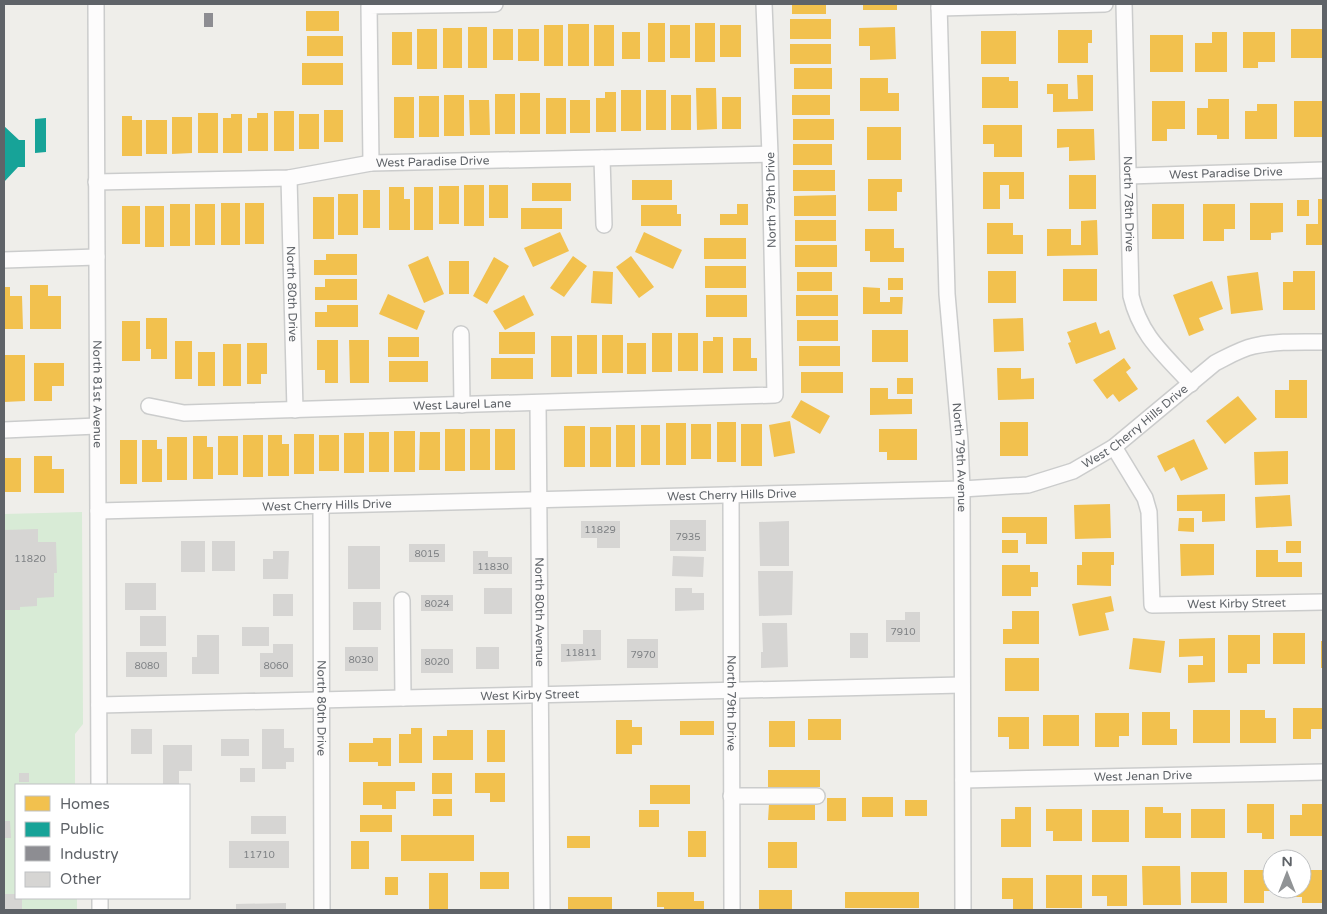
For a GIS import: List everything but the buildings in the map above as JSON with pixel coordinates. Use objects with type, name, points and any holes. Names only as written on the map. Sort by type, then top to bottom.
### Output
[{"type":"street","name":"North 81st Avenue","points":[[96,4],[99,784]]},
{"type":"street","points":[[371,163],[368,6],[495,4]]},
{"type":"street","name":"North 79th Drive","points":[[764,4],[770,154],[775,395]]},
{"type":"street","points":[[939,6],[1106,4]]},
{"type":"street","name":"North 78th Drive","points":[[1124,4],[1130,296],[1135,313],[1144,332],[1191,384]]},
{"type":"street","name":"North 79th Avenue","points":[[939,6],[947,294],[960,433],[962,489],[963,910]]},
{"type":"street","name":"West Paradise Drive","points":[[96,182],[289,178],[371,163],[770,154]]},
{"type":"street","points":[[602,158],[604,225]]},
{"type":"street","name":"West Paradise Drive","points":[[1128,176],[1323,170]]},
{"type":"street","name":"North 80th Drive","points":[[289,178],[295,410]]},
{"type":"street","points":[[4,260],[97,257]]},
{"type":"street","points":[[461,334],[462,405]]},
{"type":"street","name":"West Cherry Hills Drive","points":[[98,511],[962,489],[1028,485],[1073,471],[1114,447],[1215,364],[1252,346],[1323,342]]},
{"type":"street","name":"West Laurel Lane","points":[[149,406],[184,413],[775,395]]},
{"type":"street","name":"North 80th Avenue","points":[[538,403],[542,910]]},
{"type":"street","points":[[4,430],[98,426]]},
{"type":"street","name":"West Kirby Street","points":[[1114,447],[1145,498],[1149,512],[1152,606],[1323,602]]},
{"type":"street","name":"North 79th Drive","points":[[731,495],[732,910]]},
{"type":"street","name":"North 80th Drive","points":[[321,506],[322,910]]},
{"type":"street","points":[[402,600],[403,698]]},
{"type":"street","name":"West Kirby Street","points":[[99,705],[962,685]]},
{"type":"street","name":"West Jenan Drive","points":[[963,780],[1323,772]]},
{"type":"street","points":[[732,796],[817,796]]},
{"type":"green space","points":[[82,512],[83,724],[75,734],[75,784],[15,784],[15,899],[77,899],[77,910],[4,910],[4,514]]}]
